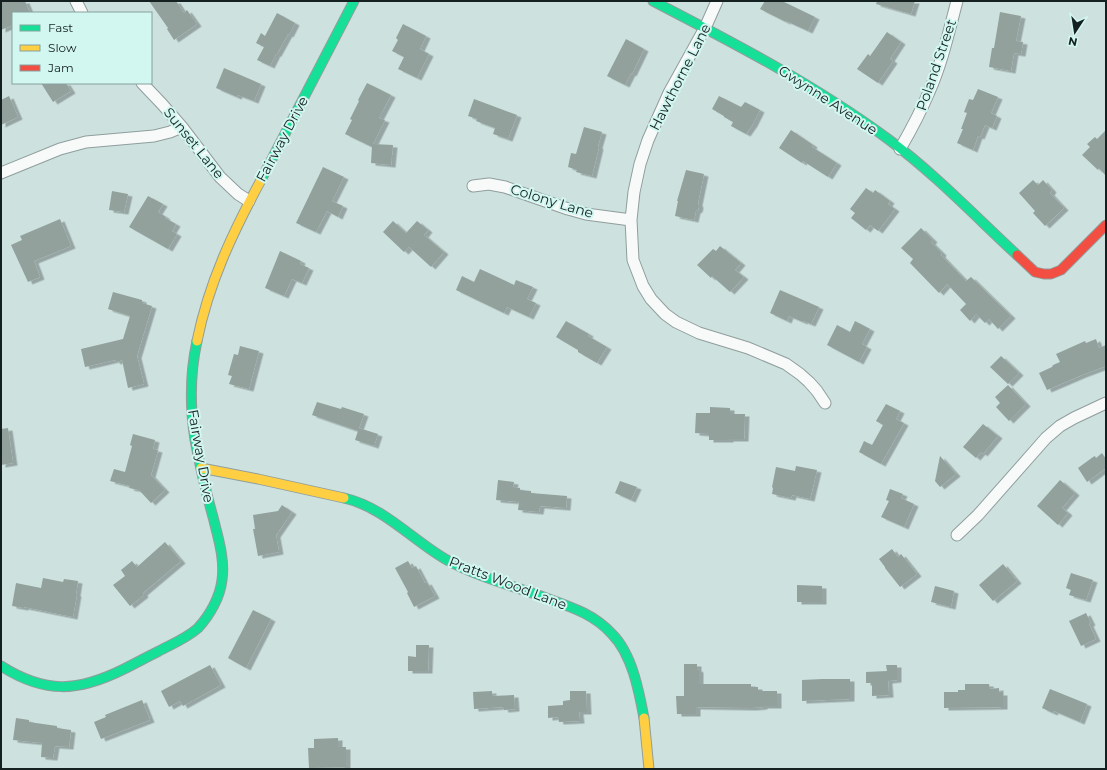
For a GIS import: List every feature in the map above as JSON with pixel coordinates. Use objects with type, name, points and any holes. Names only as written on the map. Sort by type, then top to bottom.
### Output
[{"type":"street","points":[[76,1],[82,12]]},
{"type":"street","name":"Fairway Drive","points":[[1,666],[12,674],[25,680],[46,685],[64,687],[84,685],[102,679],[180,640],[195,630],[207,617],[216,602],[223,573],[222,557],[201,468],[192,411],[194,354],[201,320],[224,251],[354,1]]},
{"type":"street","name":"Gwynne Avenue","points":[[653,1],[788,73],[888,139],[943,186],[1035,272],[1051,274],[1062,270],[1106,225]]},
{"type":"street","name":"Hawthorne Lane","points":[[717,1],[705,28],[668,93],[648,140],[640,164],[634,192],[631,220],[633,260],[635,268],[643,286],[664,314],[676,322],[699,333],[748,348],[786,364],[809,382],[825,403]]},
{"type":"street","name":"Poland Street","points":[[900,149],[930,90],[946,45],[957,1]]},
{"type":"street","name":"Sunset Lane","points":[[143,84],[182,127],[220,177],[238,194],[249,201]]},
{"type":"street","points":[[1,173],[60,149],[86,142],[154,136],[182,127]]},
{"type":"street","name":"Colony Lane","points":[[474,186],[489,184],[505,186],[580,212],[631,220]]},
{"type":"street","points":[[958,536],[1046,438],[1060,426],[1106,403]]},
{"type":"street","name":"Pratts Wood Lane","points":[[201,468],[354,500],[373,508],[446,559],[467,570],[579,610],[592,617],[606,628],[625,652],[643,713],[648,747],[649,769]]},
{"type":"building","points":[[1,1],[25,1],[30,12],[12,12],[12,25],[1,30]]},
{"type":"building","points":[[149,1],[176,1],[184,13],[187,10],[197,24],[174,40],[167,29],[168,28]]},
{"type":"building","points":[[765,1],[782,1],[815,17],[808,31],[760,9]]},
{"type":"building","points":[[877,1],[915,1],[911,14],[876,4]]},
{"type":"building","points":[[1000,12],[1021,16],[1016,41],[1023,42],[1021,54],[1014,53],[1011,71],[989,67]]},
{"type":"building","points":[[277,13],[295,23],[270,66],[257,60],[264,47],[256,43],[261,33],[265,36]]},
{"type":"building","points":[[403,24],[426,36],[420,49],[429,54],[417,78],[398,69],[404,57],[392,51],[398,40],[396,38]]},
{"type":"building","points":[[887,32],[901,42],[890,59],[893,61],[878,83],[857,69],[868,54],[870,56]]},
{"type":"building","points":[[626,39],[644,49],[625,85],[607,76]]},
{"type":"building","points":[[224,68],[261,84],[254,101],[238,95],[237,97],[216,88]]},
{"type":"building","points":[[367,83],[391,95],[379,118],[385,120],[373,144],[393,145],[391,165],[371,163],[372,147],[345,134],[352,120],[350,119],[359,101],[358,100]]},
{"type":"building","points":[[42,84],[67,84],[71,91],[53,102]]},
{"type":"building","points":[[978,89],[998,97],[991,113],[997,116],[992,128],[985,125],[980,137],[978,136],[973,150],[957,143],[963,129],[961,129],[967,113],[964,112],[969,99],[973,100]]},
{"type":"building","points":[[9,96],[18,117],[1,125],[1,100]]},
{"type":"building","points":[[719,96],[741,107],[745,102],[760,110],[746,134],[731,126],[733,122],[712,109]]},
{"type":"building","points":[[474,99],[517,115],[508,139],[493,134],[495,128],[476,121],[477,119],[468,116]]},
{"type":"building","points":[[584,127],[602,132],[592,176],[576,172],[577,170],[568,167],[571,153],[576,154]]},
{"type":"building","points":[[791,130],[813,145],[812,147],[837,163],[828,177],[779,148]]},
{"type":"building","points":[[1106,130],[1106,176],[1099,168],[1098,170],[1082,155],[1090,147],[1087,144],[1095,137],[1097,139]]},
{"type":"building","points":[[323,167],[344,177],[332,201],[343,206],[338,217],[327,211],[316,232],[296,223]]},
{"type":"building","points":[[686,170],[704,174],[698,203],[699,206],[694,220],[675,216],[677,201]]},
{"type":"building","points":[[1033,180],[1038,185],[1043,180],[1052,190],[1050,193],[1064,208],[1045,226],[1033,213],[1035,211],[1019,193]]},
{"type":"building","points":[[866,188],[873,193],[875,190],[890,201],[888,204],[895,209],[878,231],[870,225],[866,230],[851,218],[855,213],[850,209]]},
{"type":"building","points":[[112,191],[128,194],[124,212],[109,210]]},
{"type":"building","points":[[148,196],[163,204],[158,212],[176,224],[172,231],[177,234],[168,249],[129,227]]},
{"type":"building","points":[[60,219],[71,246],[34,261],[40,277],[28,282],[11,245],[22,240],[20,236]]},
{"type":"building","points":[[393,221],[406,233],[417,221],[428,230],[424,235],[444,252],[431,267],[409,247],[404,252],[383,232]]},
{"type":"building","points":[[921,228],[933,240],[931,242],[942,253],[941,255],[966,281],[971,277],[1011,316],[998,329],[989,319],[985,323],[976,314],[970,321],[960,310],[966,304],[947,284],[939,293],[910,263],[913,259],[901,248]]},
{"type":"building","points":[[720,246],[741,263],[735,270],[744,277],[730,292],[697,265],[713,249],[716,251]]},
{"type":"building","points":[[280,251],[301,261],[300,264],[309,268],[302,283],[292,279],[284,296],[265,288]]},
{"type":"building","points":[[480,269],[514,285],[516,280],[533,287],[527,299],[536,303],[529,317],[507,307],[504,313],[456,290],[462,276],[474,282]]},
{"type":"building","points":[[780,290],[819,307],[811,324],[789,316],[787,321],[770,313]]},
{"type":"building","points":[[113,292],[142,300],[142,303],[152,306],[137,356],[144,384],[128,388],[122,360],[116,362],[115,360],[85,367],[81,349],[123,339],[130,316],[108,309]]},
{"type":"building","points":[[566,321],[589,334],[588,336],[607,347],[597,363],[556,337]]},
{"type":"building","points":[[855,321],[870,329],[862,344],[867,347],[859,362],[827,345],[837,325],[850,332]]},
{"type":"building","points":[[1096,339],[1099,348],[1106,345],[1106,366],[1047,390],[1039,373],[1060,362],[1056,354],[1085,341],[1086,343]]},
{"type":"building","points":[[240,346],[259,351],[249,389],[229,384],[232,376],[228,375],[234,354],[238,355]]},
{"type":"building","points":[[1001,356],[1019,373],[1008,384],[990,367]]},
{"type":"building","points":[[1008,385],[1026,404],[1009,421],[996,407],[1000,403],[995,397]]},
{"type":"building","points":[[317,402],[341,409],[342,407],[364,414],[359,428],[378,434],[374,446],[355,440],[358,431],[312,415]]},
{"type":"building","points":[[886,404],[900,411],[896,419],[904,423],[881,464],[859,452],[864,441],[872,445],[883,425],[876,421]]},
{"type":"building","points":[[710,407],[730,408],[730,414],[745,414],[744,439],[709,440],[709,434],[695,433],[696,413],[710,413]]},
{"type":"building","points":[[983,424],[998,436],[983,454],[981,452],[976,458],[963,447]]},
{"type":"building","points":[[8,428],[13,463],[1,465],[1,429]]},
{"type":"building","points":[[133,434],[155,440],[153,449],[158,450],[151,475],[165,490],[151,503],[139,490],[110,481],[114,469],[125,472],[132,446],[130,445]]},
{"type":"building","points":[[1102,453],[1106,459],[1106,468],[1087,482],[1078,468],[1093,457],[1095,456],[1096,458]]},
{"type":"building","points":[[940,456],[956,474],[940,487],[935,481]]},
{"type":"building","points":[[796,466],[817,470],[810,499],[792,495],[791,498],[772,494],[776,467],[795,471]]},
{"type":"building","points":[[498,480],[514,482],[513,487],[520,488],[520,490],[531,491],[531,493],[567,496],[566,508],[540,506],[539,512],[518,510],[519,502],[496,500]]},
{"type":"building","points":[[1060,480],[1075,493],[1062,508],[1068,513],[1058,525],[1037,506]]},
{"type":"building","points":[[620,481],[637,487],[631,500],[615,493]]},
{"type":"building","points":[[890,489],[903,494],[901,498],[914,504],[904,527],[881,517],[889,501],[886,500]]},
{"type":"building","points":[[282,505],[292,512],[276,535],[279,552],[258,556],[253,529],[255,529],[253,515],[278,511]]},
{"type":"building","points":[[165,542],[181,561],[130,606],[113,585],[125,576],[121,570],[132,561],[137,567]]},
{"type":"building","points":[[892,549],[898,557],[901,554],[917,574],[900,587],[879,559]]},
{"type":"building","points":[[408,561],[412,568],[416,566],[425,583],[427,582],[435,596],[414,607],[395,568]]},
{"type":"building","points":[[1003,564],[1017,581],[993,601],[979,585]]},
{"type":"building","points":[[1071,573],[1093,580],[1086,600],[1069,595],[1071,590],[1066,588]]},
{"type":"building","points":[[43,578],[63,582],[64,579],[78,581],[73,617],[12,606],[16,583],[41,588]]},
{"type":"building","points":[[797,585],[822,586],[822,602],[797,602]]},
{"type":"building","points":[[935,586],[954,591],[951,607],[931,602]]},
{"type":"building","points":[[253,610],[271,619],[246,668],[228,658]]},
{"type":"building","points":[[1086,613],[1096,639],[1081,646],[1069,621]]},
{"type":"building","points":[[416,645],[429,645],[428,671],[408,671],[408,656],[416,657]]},
{"type":"building","points":[[684,664],[697,664],[697,669],[699,670],[699,684],[751,684],[751,687],[758,687],[758,691],[777,691],[777,706],[752,708],[696,707],[696,714],[677,714],[676,696],[684,696]]},
{"type":"building","points":[[210,665],[221,685],[183,706],[180,701],[169,707],[161,691]]},
{"type":"building","points":[[886,665],[897,665],[897,680],[888,681],[889,695],[872,696],[872,683],[866,683],[866,672],[887,671]]},
{"type":"building","points":[[850,679],[850,699],[802,701],[802,680]]},
{"type":"building","points":[[965,684],[989,684],[990,689],[999,688],[999,693],[1003,693],[1003,707],[944,708],[944,692],[958,692],[958,690],[965,690]]},
{"type":"building","points":[[1050,689],[1087,704],[1080,722],[1054,711],[1053,713],[1042,708]]},
{"type":"building","points":[[492,691],[492,696],[514,695],[515,709],[504,710],[503,707],[474,709],[473,692]]},
{"type":"building","points":[[570,691],[586,691],[587,712],[579,712],[580,721],[559,722],[558,717],[548,718],[548,706],[563,705],[563,701],[570,700]]},
{"type":"building","points":[[142,700],[150,720],[101,739],[94,722],[106,717],[105,715]]},
{"type":"building","points":[[16,718],[71,730],[69,747],[55,746],[53,758],[41,757],[42,743],[13,740]]},
{"type":"building","points":[[338,738],[338,747],[346,747],[346,767],[309,768],[308,748],[314,748],[314,739]]},
{"type":"traffic: fast","points":[[261,180],[354,1]]},
{"type":"traffic: fast","points":[[653,1],[774,66],[860,119],[922,166],[1017,255]]},
{"type":"traffic: fast","points":[[1,666],[32,682],[62,687],[76,686],[107,677],[184,638],[194,632],[207,617],[217,599],[221,586],[223,564],[219,540],[201,469],[193,428],[192,378],[197,341]]},
{"type":"traffic: fast","points":[[344,498],[358,502],[385,516],[434,552],[459,566],[573,608],[598,621],[619,642],[630,662],[640,696],[644,718]]},
{"type":"traffic: slow","points":[[197,341],[202,319],[215,278],[232,238],[261,180]]},
{"type":"traffic: slow","points":[[201,468],[344,498]]},
{"type":"traffic: slow","points":[[644,718],[649,769]]},
{"type":"traffic: jam","points":[[1017,255],[1035,272],[1051,274],[1061,270],[1106,225]]}]
